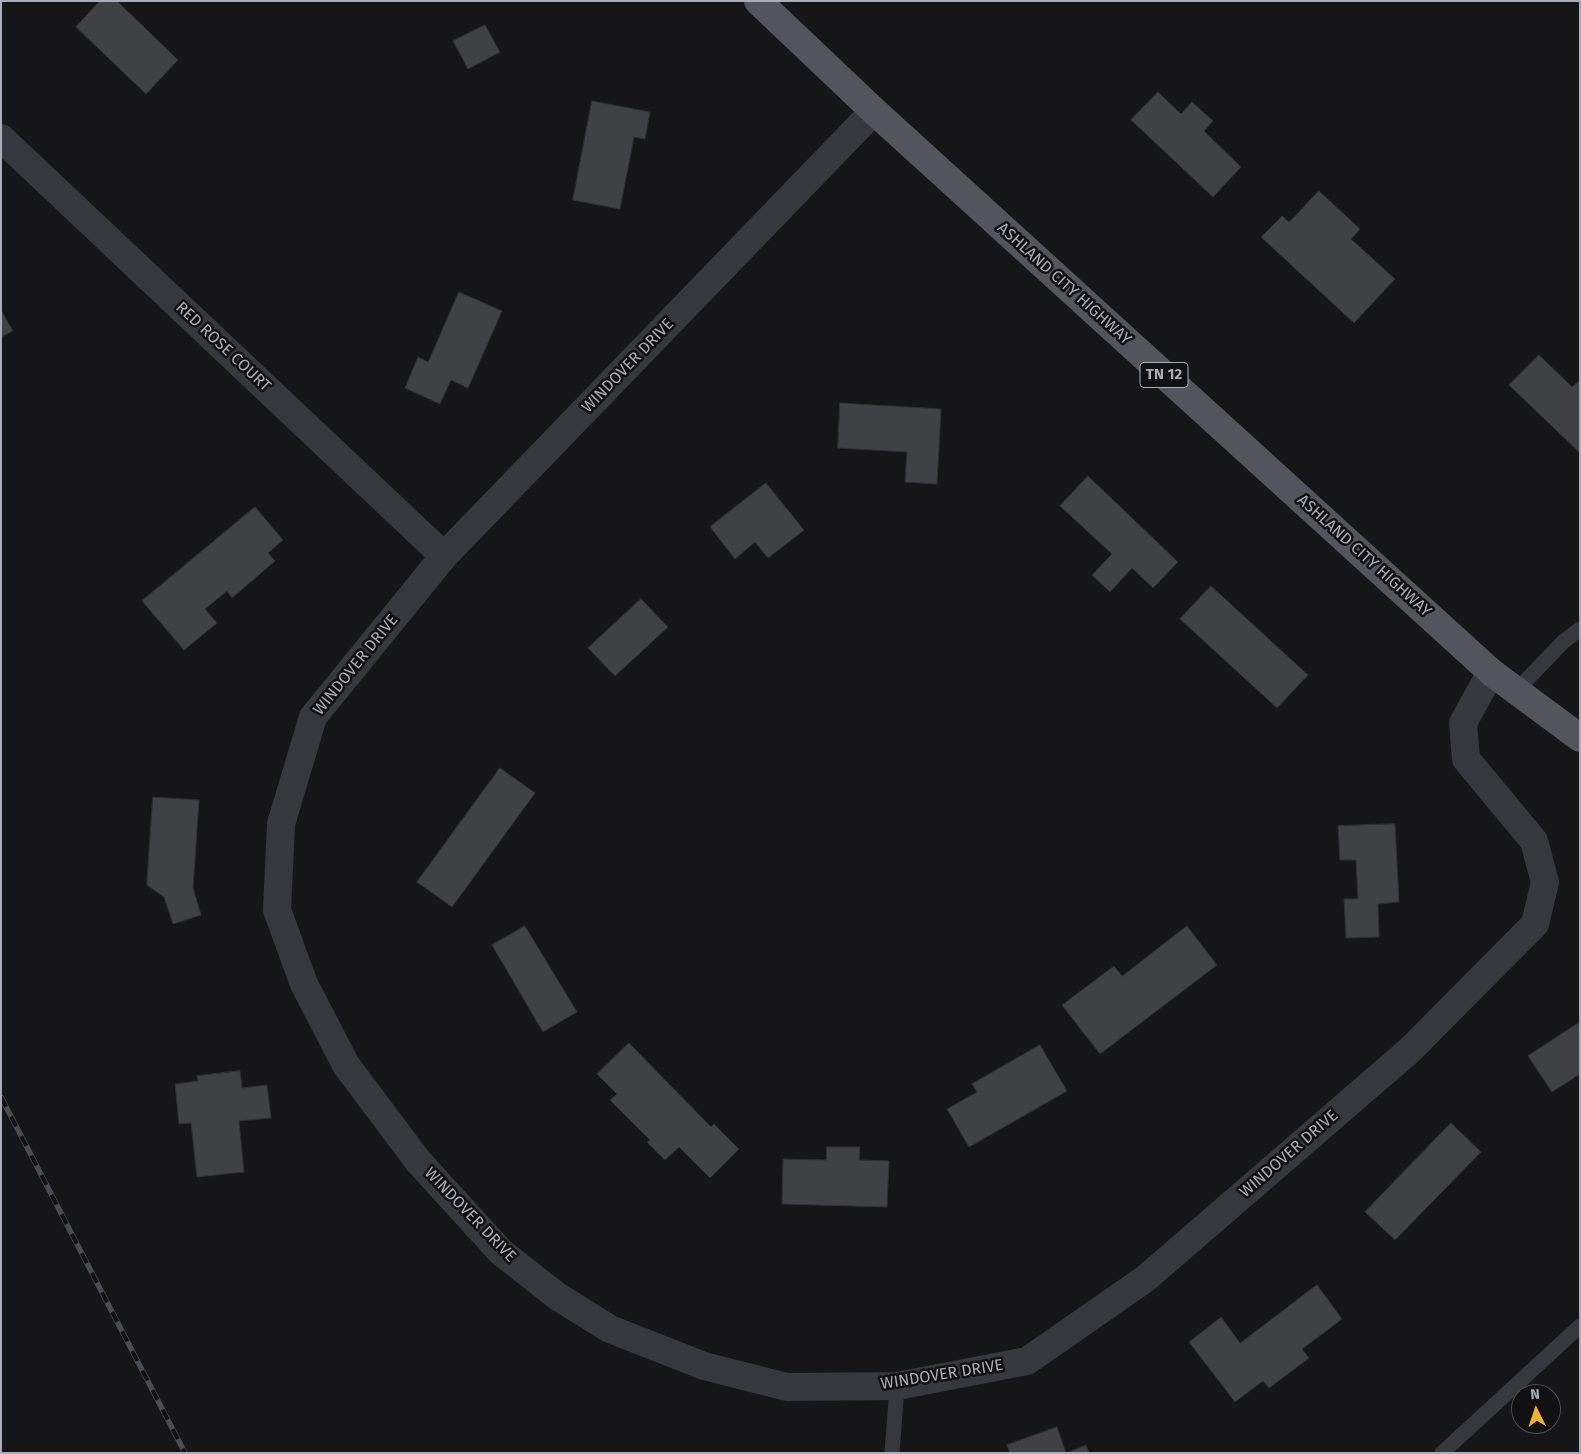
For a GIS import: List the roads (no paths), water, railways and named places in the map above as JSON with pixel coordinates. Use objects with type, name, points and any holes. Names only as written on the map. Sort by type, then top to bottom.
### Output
[{"type":"main road","name":"ASHLAND CITY HIGHWAY","points":[[758,1],[874,110],[1491,672],[1580,738]]},
{"type":"street","name":"WINDOVER DRIVE","points":[[874,110],[444,556],[313,717],[281,824],[277,910],[304,984],[346,1065],[418,1162],[501,1252],[557,1296],[610,1329],[704,1366],[787,1387],[897,1386],[1027,1361],[1145,1279],[1410,1050],[1535,924],[1545,882],[1534,841],[1466,759],[1463,723],[1491,672]]},
{"type":"street","name":"RED ROSE COURT","points":[[1,138],[444,556]]},
{"type":"lane","points":[[1516,691],[1563,642],[1574,632],[1580,630]]},
{"type":"lane","points":[[1442,1453],[1580,1326]]},
{"type":"lane","points":[[892,1453],[897,1386]]},
{"type":"railway","points":[[1,1097],[185,1453]]}]
